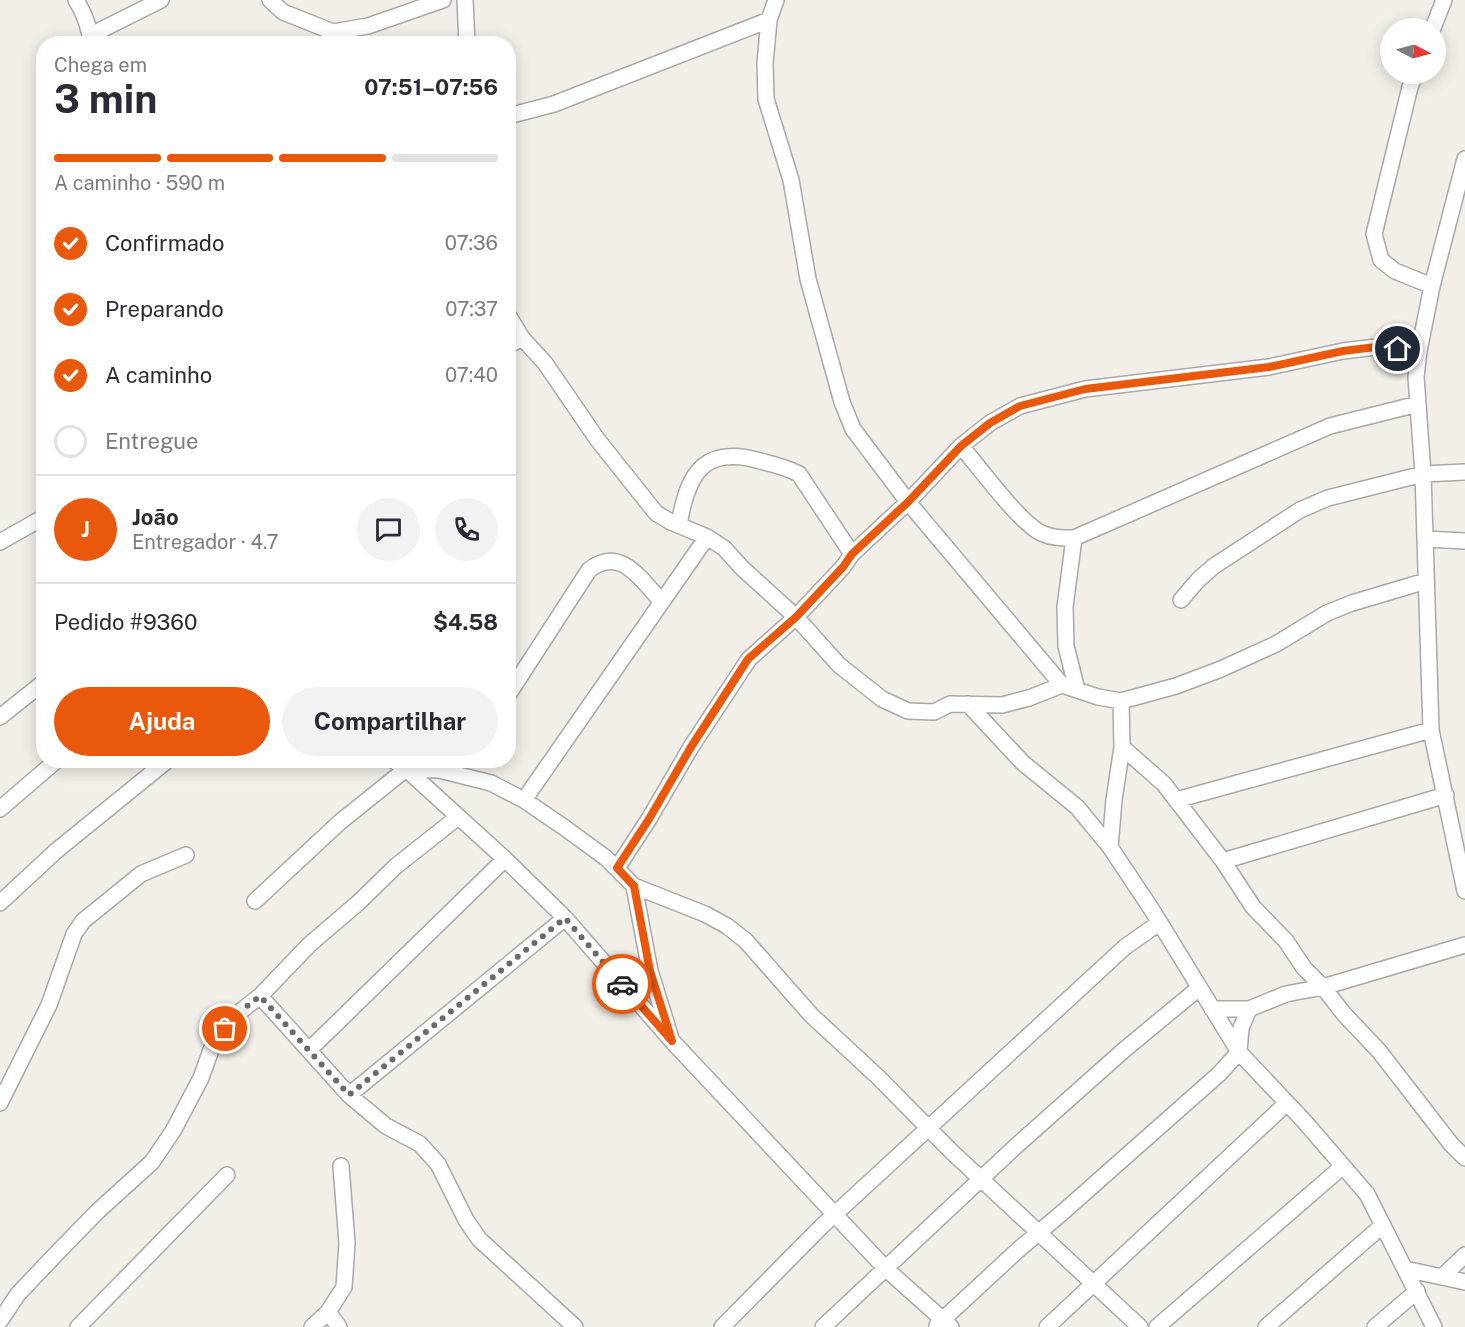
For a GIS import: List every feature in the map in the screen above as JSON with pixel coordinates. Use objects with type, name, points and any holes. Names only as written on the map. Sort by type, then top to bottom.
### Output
[{"type":"street","points":[[76,0],[83,12],[90,36]]},
{"type":"street","points":[[96,36],[160,0]]},
{"type":"street","points":[[270,0],[283,12],[333,32],[368,26],[443,0]]},
{"type":"street","points":[[465,0],[467,36]]},
{"type":"street","points":[[776,0],[769,20],[765,63],[766,99],[790,180],[808,279],[828,352],[853,429],[908,502],[1062,685],[1098,697],[1121,701],[1176,686],[1276,644],[1327,613],[1352,603],[1426,581]]},
{"type":"street","points":[[1437,18],[1444,0]]},
{"type":"street","points":[[516,114],[554,104],[769,20]]},
{"type":"street","points":[[1411,84],[1374,234],[1382,260],[1395,271],[1432,286]]},
{"type":"street","points":[[1465,159],[1432,286],[1416,377],[1423,474],[1431,730],[1460,844],[1465,891]]},
{"type":"street","points":[[516,343],[545,363],[597,439],[656,513],[707,537],[724,548],[742,568],[796,617],[839,665],[882,699],[908,711],[934,712],[950,704],[1002,705],[1029,698],[1062,685]]},
{"type":"street","points":[[617,868],[748,659],[796,617],[843,567],[852,554],[908,502],[961,446],[990,423],[1020,406],[1085,389],[1269,367],[1343,351],[1376,347],[1419,351]]},
{"type":"street","points":[[961,446],[1012,508],[1040,532],[1054,537],[1074,538],[1330,426],[1418,404]]},
{"type":"street","points":[[679,525],[682,503],[692,481],[702,467],[717,457],[730,455],[754,459],[799,474],[852,554]]},
{"type":"street","points":[[1182,600],[1198,580],[1214,566],[1300,510],[1328,498],[1423,474],[1465,472]]},
{"type":"street","points":[[0,542],[36,522]]},
{"type":"street","points":[[525,801],[707,537]]},
{"type":"street","points":[[1074,538],[1065,608],[1066,646],[1077,690]]},
{"type":"street","points":[[1425,539],[1465,541]]},
{"type":"street","points":[[516,683],[589,570],[599,562],[613,559],[626,565],[662,602]]},
{"type":"street","points":[[0,717],[36,688]]},
{"type":"street","points":[[1110,847],[1122,747],[1121,701]]},
{"type":"street","points":[[968,704],[1023,763],[1077,807],[1110,847],[1239,1052],[1367,1194],[1434,1327]]},
{"type":"street","points":[[1176,800],[1431,730]]},
{"type":"street","points":[[1122,747],[1164,784],[1223,861],[1253,907],[1286,941],[1304,968],[1379,1051],[1465,1158]]},
{"type":"street","points":[[0,809],[48,768]]},
{"type":"street","points":[[0,903],[56,851],[158,768]]},
{"type":"street","points":[[255,901],[397,768]]},
{"type":"street","points":[[403,768],[505,859],[565,918],[672,1041],[885,1268],[943,1325],[1038,1234],[1219,1074],[1239,1052],[1241,1028],[1249,1009]]},
{"type":"street","points":[[423,768],[491,783],[525,801],[573,834],[617,868],[634,886],[705,914],[727,926],[746,941],[811,1015],[878,1077],[928,1129],[1140,1327]]},
{"type":"street","points":[[457,774],[461,768]]},
{"type":"street","points":[[1223,861],[1446,795]]},
{"type":"street","points":[[0,1321],[18,1294],[98,1210],[152,1162],[173,1131],[201,1078],[212,1050],[230,1023],[260,996],[310,944],[358,903],[396,866],[458,816]]},
{"type":"street","points":[[0,1104],[49,1005],[74,934],[83,921],[141,874],[186,855]]},
{"type":"street","points":[[309,1050],[505,859]]},
{"type":"street","points":[[634,886],[650,971],[672,1041]]},
{"type":"street","points":[[349,1095],[565,918]]},
{"type":"street","points":[[722,1327],[788,1258],[835,1214],[1125,947],[1159,923]]},
{"type":"street","points":[[1212,1009],[1249,1009],[1286,994],[1323,987],[1465,945]]},
{"type":"street","points":[[823,1327],[980,1179],[1124,1050],[1199,988]]},
{"type":"street","points":[[260,996],[349,1095],[386,1126],[420,1144],[438,1164],[466,1220],[479,1239],[574,1327]]},
{"type":"street","points":[[1047,1327],[1287,1103]]},
{"type":"street","points":[[312,1327],[328,1311],[344,1287],[346,1243],[340,1166]]},
{"type":"street","points":[[1157,1327],[1342,1167]]},
{"type":"street","points":[[78,1327],[227,1175]]},
{"type":"street","points":[[1266,1327],[1383,1225]]},
{"type":"street","points":[[1443,1276],[1465,1255]]},
{"type":"street","points":[[1405,1269],[1465,1282]]},
{"type":"street","points":[[1375,1327],[1417,1291]]},
{"type":"street","points":[[328,1311],[339,1327]]},
{"type":"way so far","points":[[225,1029],[241,1011],[260,996],[349,1095],[565,918],[622,984]]},
{"type":"route","points":[[622,984],[672,1041],[650,971],[634,886],[617,868],[748,659],[796,617],[843,567],[852,554],[908,502],[961,446],[990,423],[1020,406],[1085,389],[1269,367],[1343,351],[1376,347],[1398,349]]}]
